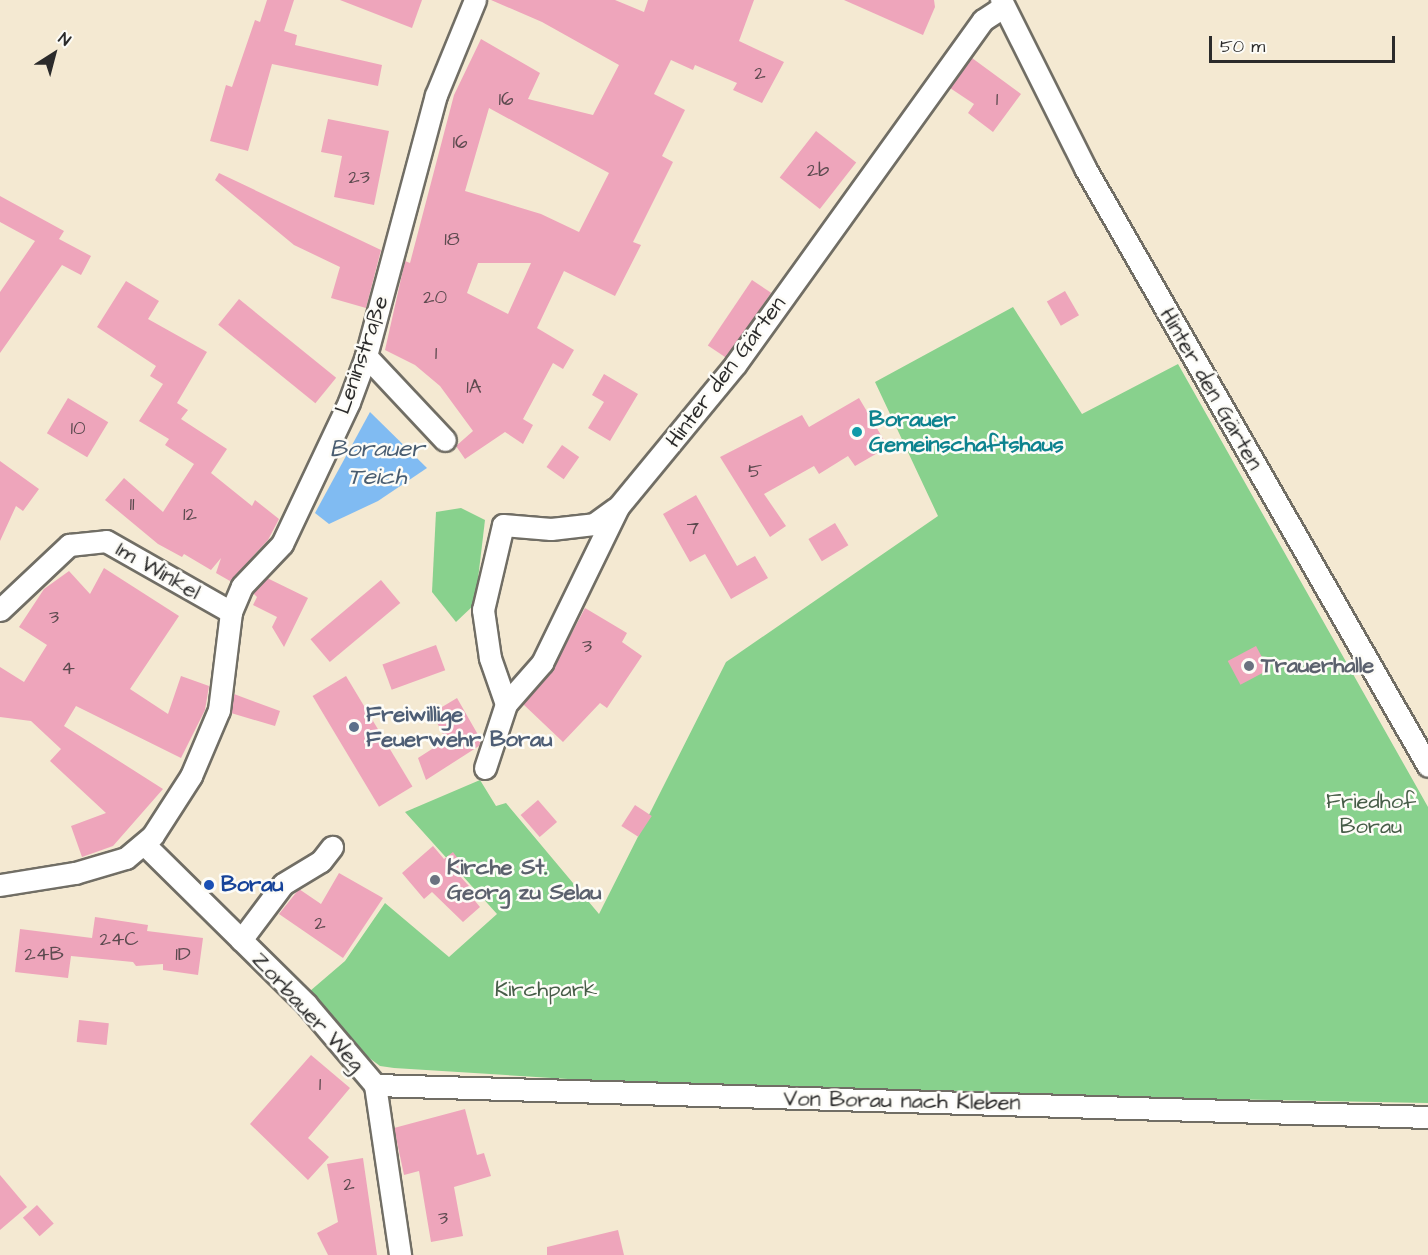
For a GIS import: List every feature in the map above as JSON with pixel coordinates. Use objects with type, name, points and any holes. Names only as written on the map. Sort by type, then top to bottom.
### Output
[{"type":"street","name":"Leninstraße","points":[[0,885],[102,867],[126,858],[144,844],[181,794],[219,710],[231,612],[242,586],[282,544],[366,357],[436,95],[474,0]]},
{"type":"street","name":"Hinter den Gärten","points":[[618,507],[735,365],[983,20],[1002,3],[1085,168],[1428,766]]},
{"type":"street","points":[[366,357],[445,440]]},
{"type":"street","points":[[485,768],[506,704],[542,663],[618,507]]},
{"type":"street","points":[[506,704],[490,658],[483,610],[503,525],[551,529],[594,524],[618,507]]},
{"type":"street","name":"Im Winkel","points":[[0,610],[69,545],[106,541],[231,612]]},
{"type":"street","name":"Zorbauer Weg","points":[[144,844],[307,1005],[375,1085],[400,1255]]},
{"type":"street","points":[[241,940],[283,885],[321,861],[333,847]]},
{"type":"street","name":"Von Borau nach Kleben","points":[[375,1085],[1428,1117]]},
{"type":"green space","points":[[1013,307],[1082,414],[1178,364],[1428,807],[1428,1103],[743,1090],[394,1068],[380,1066],[368,1057],[310,991],[345,961],[385,903],[449,957],[497,914],[405,812],[480,780],[496,806],[506,803],[599,914],[726,662],[938,516],[875,382]]},
{"type":"green space","points":[[461,508],[485,520],[475,604],[456,622],[432,592],[436,512]]},
{"type":"water","name":"Borauer Teich","points":[[370,412],[427,468],[378,501],[329,524],[315,513]]},
{"type":"building","points":[[267,0],[294,0],[284,31],[297,35],[295,45],[382,65],[378,86],[272,64],[248,151],[210,141],[226,85],[232,87],[255,20],[260,22]]},
{"type":"building","points":[[340,0],[422,0],[412,28]]},
{"type":"building","points":[[491,0],[615,0],[644,12],[648,0],[754,0],[739,41],[784,62],[762,103],[733,90],[737,83],[695,65],[693,70],[671,60],[654,94],[685,110],[662,156],[673,162],[633,242],[641,245],[615,296],[564,271],[537,328],[574,350],[563,369],[553,363],[523,419],[533,425],[523,444],[505,432],[465,459],[456,446],[473,431],[440,386],[415,365],[385,350],[405,261],[410,263],[454,95],[481,39],[540,73],[528,99],[593,115],[619,65],[542,22]],"holes":[[[489,108],[609,173],[579,232],[541,214],[465,191]],[[478,263],[531,263],[508,314],[467,293]]]},
{"type":"building","points":[[844,0],[934,0],[935,7],[923,35]]},
{"type":"building","points":[[972,58],[1021,94],[993,132],[968,113],[974,104],[950,88]]},
{"type":"building","points":[[328,119],[389,131],[374,205],[334,197],[342,156],[321,152]]},
{"type":"building","points":[[816,131],[856,162],[820,209],[780,177]]},
{"type":"building","points":[[219,173],[381,250],[366,308],[331,298],[340,267],[294,245],[215,180]]},
{"type":"building","points":[[0,196],[64,231],[59,239],[91,256],[81,275],[62,265],[0,353],[0,292],[35,241],[0,222]]},
{"type":"building","points":[[752,280],[771,293],[727,358],[708,345]]},
{"type":"building","points":[[126,281],[159,301],[148,319],[207,352],[177,403],[188,410],[181,419],[227,449],[211,473],[252,506],[255,500],[279,519],[268,540],[230,581],[216,573],[221,558],[211,570],[184,554],[182,557],[158,544],[105,500],[124,478],[163,512],[194,464],[165,445],[169,439],[139,421],[163,384],[150,376],[156,366],[97,327]]},
{"type":"building","points":[[1065,291],[1079,315],[1061,326],[1047,302]]},
{"type":"building","points":[[239,299],[336,378],[315,403],[218,325]]},
{"type":"building","points":[[604,374],[638,394],[610,441],[588,428],[604,402],[592,395]]},
{"type":"building","points":[[68,398],[108,422],[87,457],[47,433]]},
{"type":"building","points":[[859,398],[888,447],[855,466],[848,456],[819,474],[814,466],[764,494],[786,526],[770,537],[720,457],[802,415],[809,427]]},
{"type":"building","points":[[562,445],[579,457],[564,479],[547,467]]},
{"type":"building","points":[[0,461],[39,489],[23,511],[16,506],[0,541]]},
{"type":"building","points":[[696,495],[737,566],[755,556],[768,578],[731,599],[705,554],[690,562],[663,514]]},
{"type":"building","points":[[835,523],[848,545],[822,561],[808,539]]},
{"type":"building","points":[[104,568],[179,616],[130,689],[168,714],[181,676],[209,686],[205,710],[181,758],[76,706],[64,726],[163,789],[113,846],[82,857],[71,826],[106,813],[50,761],[61,749],[31,721],[0,717],[0,667],[24,682],[47,645],[19,627],[44,589],[69,571],[90,594]]},
{"type":"building","points":[[267,578],[308,598],[284,647],[272,627],[277,617],[253,605],[257,597],[253,593]]},
{"type":"building","points":[[381,580],[400,603],[330,662],[311,639]]},
{"type":"building","points":[[585,608],[627,633],[622,642],[642,656],[607,708],[600,703],[563,742],[523,704],[553,669]]},
{"type":"building","points":[[436,645],[445,670],[392,690],[382,664]]},
{"type":"building","name":"Trauerhalle","points":[[1256,646],[1269,670],[1240,685],[1228,661]]},
{"type":"building","points":[[346,676],[412,787],[379,807],[313,696]]},
{"type":"building","points":[[234,694],[280,711],[275,726],[231,713]]},
{"type":"building","points":[[457,698],[481,740],[479,746],[426,780],[418,758],[446,740],[432,713]]},
{"type":"building","points":[[538,800],[557,822],[540,837],[521,815]]},
{"type":"building","points":[[635,805],[652,816],[638,837],[621,826]]},
{"type":"building","name":"Kirche St. Georg zu Selau","points":[[433,846],[444,859],[453,852],[465,868],[458,874],[469,886],[465,889],[480,907],[463,922],[432,892],[424,899],[402,873]]},
{"type":"building","points":[[339,873],[383,898],[343,958],[279,914],[299,889],[321,904]]},
{"type":"building","points":[[95,917],[148,925],[147,931],[203,938],[198,975],[163,970],[163,964],[136,966],[133,962],[71,956],[68,978],[15,972],[20,929],[92,938]]},
{"type":"building","points":[[79,1020],[109,1023],[107,1045],[77,1042]]},
{"type":"building","points":[[311,1055],[350,1088],[308,1138],[329,1157],[308,1180],[250,1124]]},
{"type":"building","points":[[465,1109],[477,1155],[484,1153],[491,1176],[454,1187],[463,1236],[431,1242],[419,1171],[404,1175],[394,1128]]},
{"type":"building","points":[[363,1158],[377,1255],[328,1255],[317,1233],[338,1222],[327,1164]]},
{"type":"building","points":[[0,1175],[27,1207],[0,1230]]},
{"type":"building","points":[[37,1205],[54,1224],[40,1236],[23,1218]]},
{"type":"building","points":[[618,1230],[624,1255],[547,1255],[547,1247]]},
{"type":"place","name":"Borauer Gemeinschaftshaus","points":[[857,432]]},
{"type":"place","name":"Trauerhalle","points":[[1249,666]]},
{"type":"place","name":"Freiwillige Feuerwehr Borau","points":[[354,727]]},
{"type":"place","name":"Kirche St. Georg zu Selau","points":[[435,880]]},
{"type":"place","name":"Borau","points":[[209,885]]},
{"type":"park label","name":"Friedhof Borau","points":[[1371,814]]},
{"type":"park label","name":"Kirchpark","points":[[546,990]]}]
